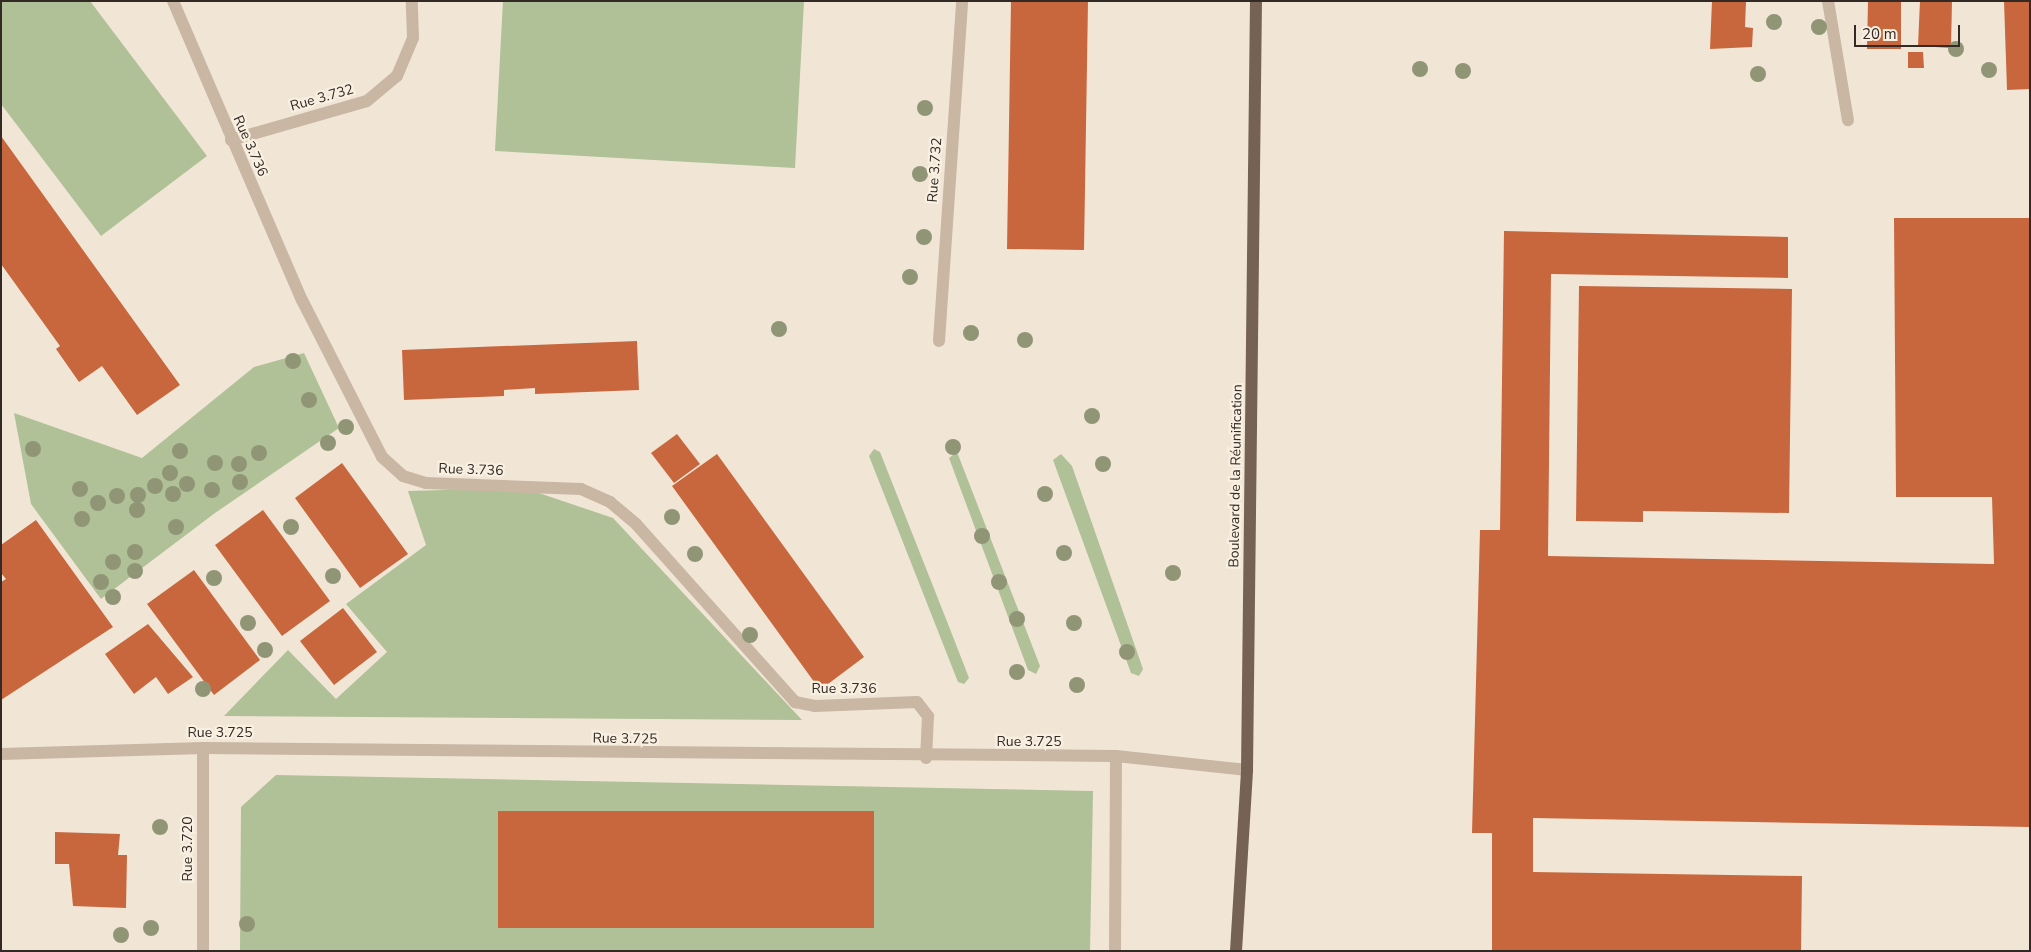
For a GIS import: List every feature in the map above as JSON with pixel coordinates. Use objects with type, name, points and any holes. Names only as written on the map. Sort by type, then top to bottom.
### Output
[{"type":"main road","name":"Boulevard de la Réunification","points":[[1236,951],[1247,770],[1256,1]]},
{"type":"street","name":"Rue 3.736","points":[[172,1],[302,300],[382,457],[403,476],[426,483],[581,489],[610,502],[636,524],[779,689],[795,702],[814,706],[917,702],[928,716],[926,758]]},
{"type":"street","name":"Rue 3.732","points":[[231,140],[367,101],[397,76],[413,38],[412,1]]},
{"type":"street","name":"Rue 3.732","points":[[939,341],[962,1]]},
{"type":"street","points":[[1828,1],[1848,120]]},
{"type":"street","name":"Rue 3.725","points":[[1,754],[203,748],[926,758],[1116,756],[1247,770]]},
{"type":"street","name":"Rue 3.720","points":[[203,748],[203,951]]},
{"type":"street","points":[[1116,756],[1116,951]]},
{"type":"green space","points":[[1,1],[90,1],[207,156],[101,236],[1,104]]},
{"type":"green space","points":[[503,1],[804,1],[795,168],[495,151]]},
{"type":"green space","points":[[304,353],[339,428],[215,513],[101,599],[31,504],[14,413],[142,458],[254,367]]},
{"type":"green space","points":[[874,449],[880,452],[969,678],[964,684],[958,682],[869,456]]},
{"type":"green space","points":[[957,452],[1040,666],[1036,674],[1028,670],[949,458]]},
{"type":"green space","points":[[1061,454],[1072,466],[1143,669],[1139,676],[1131,673],[1053,460]]},
{"type":"green space","points":[[524,488],[613,518],[802,720],[224,716],[288,650],[336,699],[387,652],[346,604],[426,545],[408,491]]},
{"type":"green space","points":[[276,775],[1093,791],[1090,951],[240,951],[241,807]]},
{"type":"building","points":[[1011,1],[1088,1],[1084,250],[1007,249]]},
{"type":"building","points":[[1712,1],[1746,2],[1745,27],[1753,28],[1752,47],[1710,49]]},
{"type":"building","points":[[1868,1],[1901,1],[1901,49],[1867,49]]},
{"type":"building","points":[[1920,1],[1952,1],[1951,48],[1918,46]]},
{"type":"building","points":[[2004,1],[2030,1],[2030,89],[2007,90]]},
{"type":"building","points":[[1908,52],[1923,52],[1924,68],[1908,68]]},
{"type":"building","points":[[1,136],[180,385],[137,415],[102,366],[79,382],[56,349],[60,346],[1,264]]},
{"type":"building","points":[[1894,218],[2030,218],[2030,827],[1533,818],[1533,872],[1802,876],[1801,951],[1492,951],[1492,833],[1472,833],[1480,530],[1500,530],[1504,231],[1788,237],[1788,278],[1551,274],[1548,556],[1994,564],[1992,497],[1896,497]]},
{"type":"building","points":[[1579,286],[1792,289],[1789,513],[1643,511],[1643,522],[1576,521]]},
{"type":"building","points":[[637,341],[639,390],[535,394],[535,388],[504,390],[504,396],[404,400],[402,350]]},
{"type":"building","points":[[677,434],[700,464],[674,483],[651,453]]},
{"type":"building","points":[[717,454],[864,657],[820,690],[672,486]]},
{"type":"building","points":[[342,463],[408,554],[360,588],[295,498]]},
{"type":"building","points":[[263,510],[330,601],[282,636],[215,545]]},
{"type":"building","points":[[36,520],[113,627],[1,700],[1,582],[6,579],[1,573],[1,545]]},
{"type":"building","points":[[194,570],[260,660],[214,695],[147,604]]},
{"type":"building","points":[[343,608],[377,652],[334,685],[300,641]]},
{"type":"building","points":[[148,624],[193,677],[168,694],[156,677],[134,694],[105,654]]},
{"type":"building","points":[[498,811],[874,811],[874,928],[498,928]]},
{"type":"building","points":[[55,832],[120,834],[118,855],[127,855],[126,908],[73,906],[69,864],[55,864]]}]
